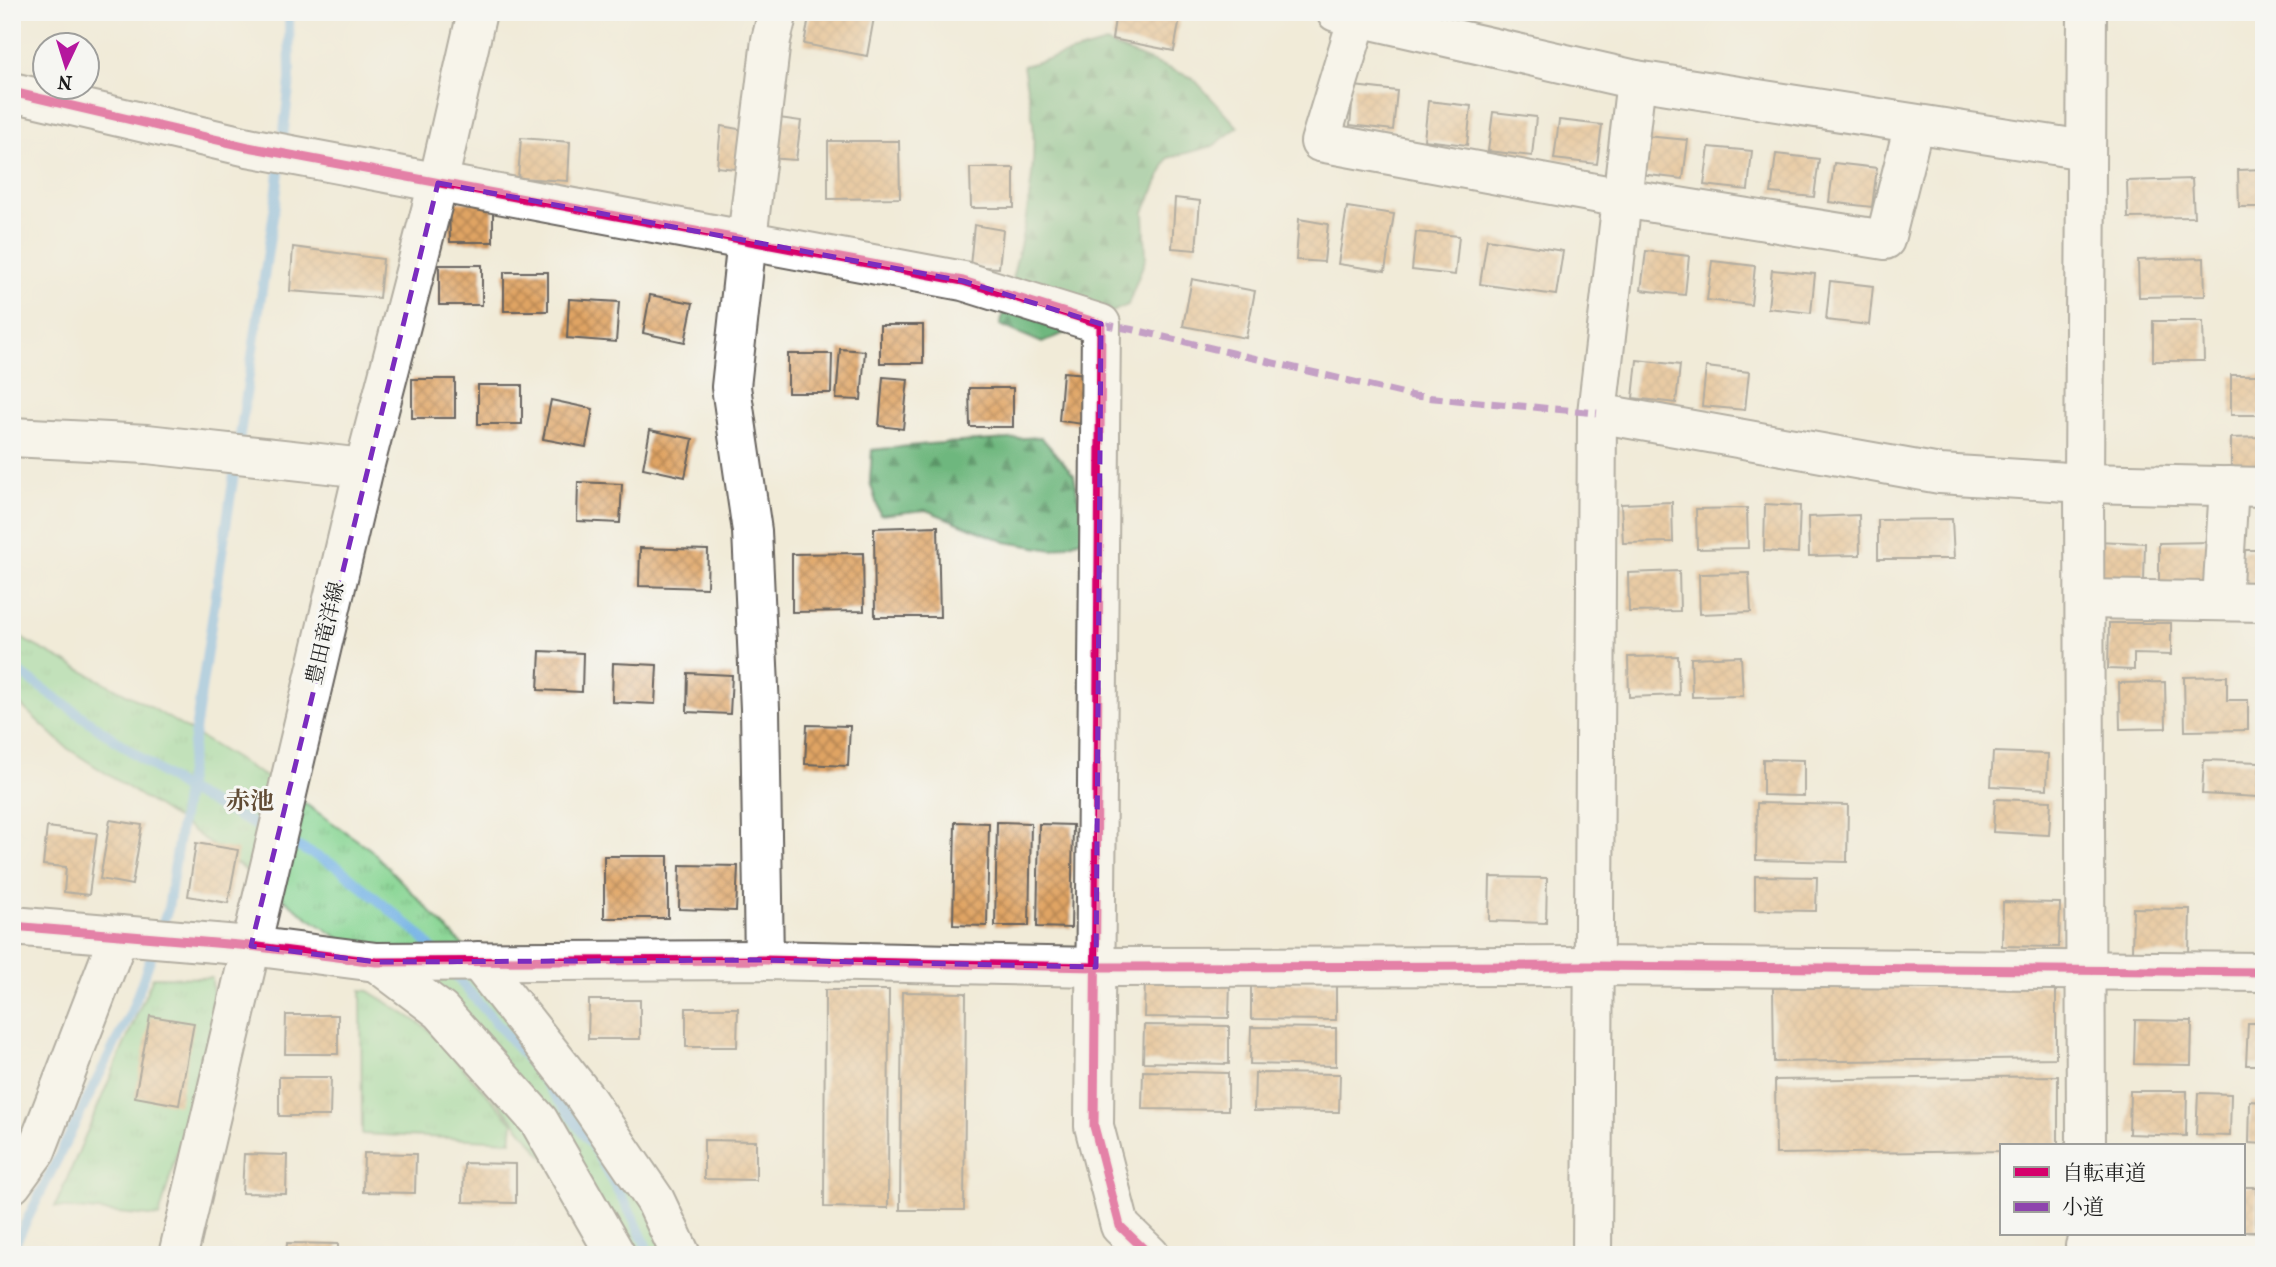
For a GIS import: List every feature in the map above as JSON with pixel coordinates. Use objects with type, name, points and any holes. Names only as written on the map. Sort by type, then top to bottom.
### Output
[{"type":"street","name":"豊田竜洋線","points":[[178,1255],[364,468],[438,183],[477,12]]},
{"type":"street","points":[[764,960],[761,709],[752,531],[731,387],[771,40],[778,12]]},
{"type":"street","points":[[2085,1144],[2087,971],[2084,483],[2087,12]]},
{"type":"street","points":[[1914,124],[1885,240],[1622,198],[1320,142],[1347,15],[1636,80],[2085,150]]},
{"type":"street","points":[[1592,1255],[1597,413],[1636,80]]},
{"type":"street","points":[[12,92],[248,147],[963,281],[1101,324],[1094,1126],[1121,1226],[1150,1255]]},
{"type":"street","points":[[1597,413],[1940,474],[2084,483],[2246,486],[2222,601]]},
{"type":"street","points":[[12,437],[147,444],[364,468]]},
{"type":"street","points":[[2085,598],[2264,602]]},
{"type":"street","points":[[12,926],[251,946],[376,962],[764,960],[1096,967],[1592,966],[2264,972]]},
{"type":"street","points":[[12,1184],[36,1150],[119,935]]},
{"type":"street","points":[[478,961],[584,1096],[656,1200],[681,1255]]},
{"type":"street","points":[[376,962],[440,1012],[539,1121],[616,1255]]},
{"type":"street","points":[[2085,1245],[2264,1252]]},
{"type":"highlighted area","points":[[438,183],[963,281],[1101,324],[1096,967],[764,960],[376,962],[251,946]]},
{"type":"green space","points":[[1106,43],[1193,78],[1238,127],[1213,146],[1168,158],[1144,212],[1146,257],[1128,305],[1042,343],[1000,325],[1024,226],[1032,175],[1033,124],[1023,66]]},
{"type":"green space","points":[[1041,437],[1074,475],[1086,538],[1053,550],[1006,542],[926,510],[880,515],[870,482],[872,450]]},
{"type":"green space","points":[[12,627],[26,641],[149,706],[274,782],[370,849],[478,961],[680,1255],[609,1255],[592,1215],[392,974],[309,918],[181,822],[67,748],[12,697]]},
{"type":"green space","points":[[153,977],[212,978],[214,1018],[159,1217],[55,1207]]},
{"type":"green space","points":[[361,990],[369,991],[427,1028],[513,1123],[511,1141],[362,1134]]},
{"type":"building","points":[[810,12],[875,12],[867,56],[804,44]]},
{"type":"building","points":[[1116,12],[1181,12],[1174,51],[1112,39]]},
{"type":"building","points":[[2216,12],[2264,12],[2264,17],[2216,18]]},
{"type":"building","points":[[1354,86],[1397,91],[1393,130],[1350,125]]},
{"type":"building","points":[[1428,101],[1471,106],[1467,145],[1424,140]]},
{"type":"building","points":[[1493,112],[1536,117],[1532,156],[1488,151]]},
{"type":"building","points":[[772,117],[801,121],[796,160],[768,158]]},
{"type":"building","points":[[1559,120],[1602,125],[1597,164],[1554,159]]},
{"type":"building","points":[[721,126],[750,131],[745,170],[717,167]]},
{"type":"building","points":[[1645,136],[1688,140],[1683,179],[1640,174]]},
{"type":"building","points":[[521,138],[570,142],[568,181],[518,178]]},
{"type":"building","points":[[828,141],[899,141],[900,198],[828,199]]},
{"type":"building","points":[[1709,147],[1752,151],[1748,190],[1704,185]]},
{"type":"building","points":[[1776,154],[1819,159],[1814,197],[1771,193]]},
{"type":"building","points":[[1834,163],[1877,168],[1872,207],[1829,202]]},
{"type":"building","points":[[970,168],[1014,168],[1014,208],[971,208]]},
{"type":"building","points":[[2264,169],[2264,207],[2239,207],[2238,170]]},
{"type":"building","points":[[2192,179],[2194,217],[2128,218],[2127,181]]},
{"type":"building","points":[[1175,198],[1200,201],[1196,250],[1172,248]]},
{"type":"building","points":[[449,202],[493,202],[493,242],[450,242]]},
{"type":"building","points":[[1347,207],[1394,214],[1385,271],[1338,264]]},
{"type":"building","points":[[1299,219],[1328,224],[1324,262],[1296,260]]},
{"type":"building","points":[[974,225],[1003,230],[999,268],[970,266]]},
{"type":"building","points":[[1416,232],[1459,236],[1455,275],[1412,270]]},
{"type":"building","points":[[1487,239],[1563,251],[1556,295],[1480,284]]},
{"type":"building","points":[[293,247],[383,259],[379,298],[290,291]]},
{"type":"building","points":[[1646,251],[1689,256],[1685,295],[1641,290]]},
{"type":"building","points":[[2204,258],[2205,296],[2139,297],[2138,260]]},
{"type":"building","points":[[1712,261],[1755,266],[1751,305],[1707,300]]},
{"type":"building","points":[[439,265],[482,265],[482,305],[439,305]]},
{"type":"building","points":[[1772,270],[1815,274],[1811,313],[1768,308]]},
{"type":"building","points":[[504,272],[548,272],[548,311],[504,311]]},
{"type":"building","points":[[1192,279],[1255,291],[1246,338],[1183,326]]},
{"type":"building","points":[[1830,281],[1873,286],[1869,325],[1826,320]]},
{"type":"building","points":[[650,295],[693,303],[685,342],[643,333]]},
{"type":"building","points":[[569,299],[619,302],[616,342],[567,338]]},
{"type":"building","points":[[2153,321],[2203,321],[2204,361],[2153,361]]},
{"type":"building","points":[[880,325],[923,325],[923,363],[880,363]]},
{"type":"building","points":[[840,349],[865,351],[861,400],[836,399]]},
{"type":"building","points":[[788,354],[832,354],[831,393],[788,393]]},
{"type":"building","points":[[1637,360],[1680,365],[1676,403],[1633,398]]},
{"type":"building","points":[[1706,367],[1749,372],[1745,410],[1702,406]]},
{"type":"building","points":[[1063,372],[1087,374],[1083,424],[1059,421]]},
{"type":"building","points":[[2231,375],[2264,375],[2264,415],[2231,415]]},
{"type":"building","points":[[883,377],[908,379],[903,429],[879,426]]},
{"type":"building","points":[[412,379],[455,379],[455,418],[412,418]]},
{"type":"building","points":[[478,385],[522,385],[522,424],[478,424]]},
{"type":"building","points":[[969,388],[1013,388],[1013,427],[970,427]]},
{"type":"building","points":[[551,400],[593,409],[586,447],[543,439]]},
{"type":"building","points":[[650,430],[693,439],[685,477],[643,468]]},
{"type":"building","points":[[2264,437],[2264,477],[2231,477],[2231,438]]},
{"type":"building","points":[[578,482],[622,484],[620,523],[577,521]]},
{"type":"building","points":[[1672,502],[1673,542],[1623,543],[1621,504]]},
{"type":"building","points":[[1765,504],[1800,506],[1798,553],[1764,551]]},
{"type":"building","points":[[1747,508],[1748,548],[1697,549],[1696,509]]},
{"type":"building","points":[[1859,515],[1860,555],[1809,556],[1808,517]]},
{"type":"building","points":[[1952,519],[1954,559],[1878,559],[1878,520]]},
{"type":"building","points":[[938,526],[940,617],[875,617],[874,528]]},
{"type":"building","points":[[2095,541],[2145,543],[2144,582],[2094,582]]},
{"type":"building","points":[[2210,542],[2210,583],[2159,583],[2159,543]]},
{"type":"building","points":[[640,548],[708,550],[707,588],[639,586]]},
{"type":"building","points":[[2242,550],[2264,550],[2264,590],[2242,590]]},
{"type":"building","points":[[863,553],[864,611],[792,612],[792,554]]},
{"type":"building","points":[[1679,571],[1680,611],[1629,612],[1628,573]]},
{"type":"building","points":[[1749,573],[1751,612],[1700,614],[1699,574]]},
{"type":"building","points":[[2109,623],[2171,623],[2171,655],[2134,654],[2134,670],[2108,669]]},
{"type":"building","points":[[540,651],[583,653],[582,692],[538,690]]},
{"type":"building","points":[[1678,656],[1679,695],[1629,697],[1628,657]]},
{"type":"building","points":[[1741,656],[1743,696],[1692,697],[1691,658]]},
{"type":"building","points":[[613,663],[657,665],[655,704],[612,702]]},
{"type":"building","points":[[688,673],[732,675],[730,714],[687,712]]},
{"type":"building","points":[[2227,676],[2227,700],[2248,700],[2248,730],[2185,731],[2184,677]]},
{"type":"building","points":[[2165,682],[2166,728],[2120,729],[2119,683]]},
{"type":"building","points":[[807,725],[850,726],[848,766],[805,764]]},
{"type":"building","points":[[1993,752],[2048,754],[2047,789],[1991,786]]},
{"type":"building","points":[[1763,759],[1804,760],[1804,796],[1763,795]]},
{"type":"building","points":[[2204,760],[2260,762],[2258,797],[2202,794]]},
{"type":"building","points":[[1995,799],[2051,801],[2049,835],[1993,832]]},
{"type":"building","points":[[1757,803],[1848,805],[1847,862],[1756,860]]},
{"type":"building","points":[[110,820],[142,825],[132,885],[100,879]]},
{"type":"building","points":[[955,822],[989,823],[987,926],[953,925]]},
{"type":"building","points":[[997,822],[1031,823],[1029,926],[995,926]]},
{"type":"building","points":[[1039,824],[1073,825],[1071,928],[1037,927]]},
{"type":"building","points":[[47,827],[97,833],[89,895],[64,892],[66,867],[43,865]]},
{"type":"building","points":[[196,843],[238,850],[228,903],[188,896]]},
{"type":"building","points":[[604,856],[668,856],[668,918],[604,918]]},
{"type":"building","points":[[680,865],[738,866],[736,911],[679,909]]},
{"type":"building","points":[[1755,876],[1817,877],[1816,911],[1755,910]]},
{"type":"building","points":[[1490,877],[1547,878],[1546,923],[1489,921]]},
{"type":"building","points":[[2003,902],[2060,903],[2059,947],[2002,946]]},
{"type":"building","points":[[2133,908],[2190,909],[2189,954],[2132,953]]},
{"type":"building","points":[[1145,979],[1230,981],[1229,1018],[1144,1017]]},
{"type":"building","points":[[1251,982],[1336,983],[1336,1020],[1251,1019]]},
{"type":"building","points":[[2056,985],[2056,1058],[1774,1062],[1773,988]]},
{"type":"building","points":[[825,990],[889,990],[888,1208],[824,1207]]},
{"type":"building","points":[[902,992],[966,993],[964,1210],[900,1210]]},
{"type":"building","points":[[589,1000],[640,1000],[640,1039],[588,1039]]},
{"type":"building","points":[[686,1008],[738,1008],[737,1047],[686,1047]]},
{"type":"building","points":[[286,1015],[338,1015],[338,1054],[285,1054]]},
{"type":"building","points":[[150,1016],[194,1023],[179,1105],[135,1097]]},
{"type":"building","points":[[2135,1020],[2192,1021],[2191,1065],[2134,1064]]},
{"type":"building","points":[[2248,1023],[2264,1023],[2264,1065],[2246,1065]]},
{"type":"building","points":[[1144,1025],[1229,1026],[1229,1064],[1143,1062]]},
{"type":"building","points":[[1251,1027],[1336,1028],[1336,1066],[1250,1064]]},
{"type":"building","points":[[1143,1071],[1228,1073],[1228,1110],[1142,1109]]},
{"type":"building","points":[[1255,1073],[1340,1074],[1339,1112],[1254,1111]]},
{"type":"building","points":[[2058,1076],[2058,1144],[2000,1144],[2000,1151],[1776,1154],[1775,1080]]},
{"type":"building","points":[[279,1077],[331,1077],[330,1116],[279,1116]]},
{"type":"building","points":[[2130,1091],[2187,1091],[2186,1136],[2129,1134]]},
{"type":"building","points":[[2198,1093],[2231,1094],[2230,1136],[2196,1135]]},
{"type":"building","points":[[2250,1101],[2264,1102],[2264,1144],[2249,1143]]},
{"type":"building","points":[[704,1140],[756,1141],[756,1180],[704,1179]]},
{"type":"building","points":[[364,1153],[416,1154],[415,1193],[363,1192]]},
{"type":"building","points":[[244,1154],[287,1155],[286,1194],[242,1193]]},
{"type":"building","points":[[464,1163],[516,1164],[516,1203],[463,1202]]},
{"type":"building","points":[[2244,1187],[2257,1187],[2256,1231],[2244,1231]]},
{"type":"building","points":[[287,1243],[338,1244],[338,1255],[286,1255]]},
{"type":"waterway","points":[[160,931],[168,909],[276,198],[290,80],[289,12]]},
{"type":"waterway","points":[[12,667],[186,790],[338,867],[419,934],[434,952]]},
{"type":"waterway","points":[[12,1250],[131,1012],[155,946]]},
{"type":"waterway","points":[[452,972],[525,1056],[592,1145],[634,1219],[650,1255]]},
{"type":"marked path","points":[[1101,324],[1413,396],[1597,413]]},
{"type":"cycle path","points":[[12,92],[248,147],[963,281],[1101,324],[1094,1126],[1120,1226],[1150,1255]]},
{"type":"cycle path","points":[[12,926],[251,946],[376,962],[764,960],[1096,967],[1592,966],[2264,972]]},
{"type":"district","name":"赤池","points":[[250,801]]}]
